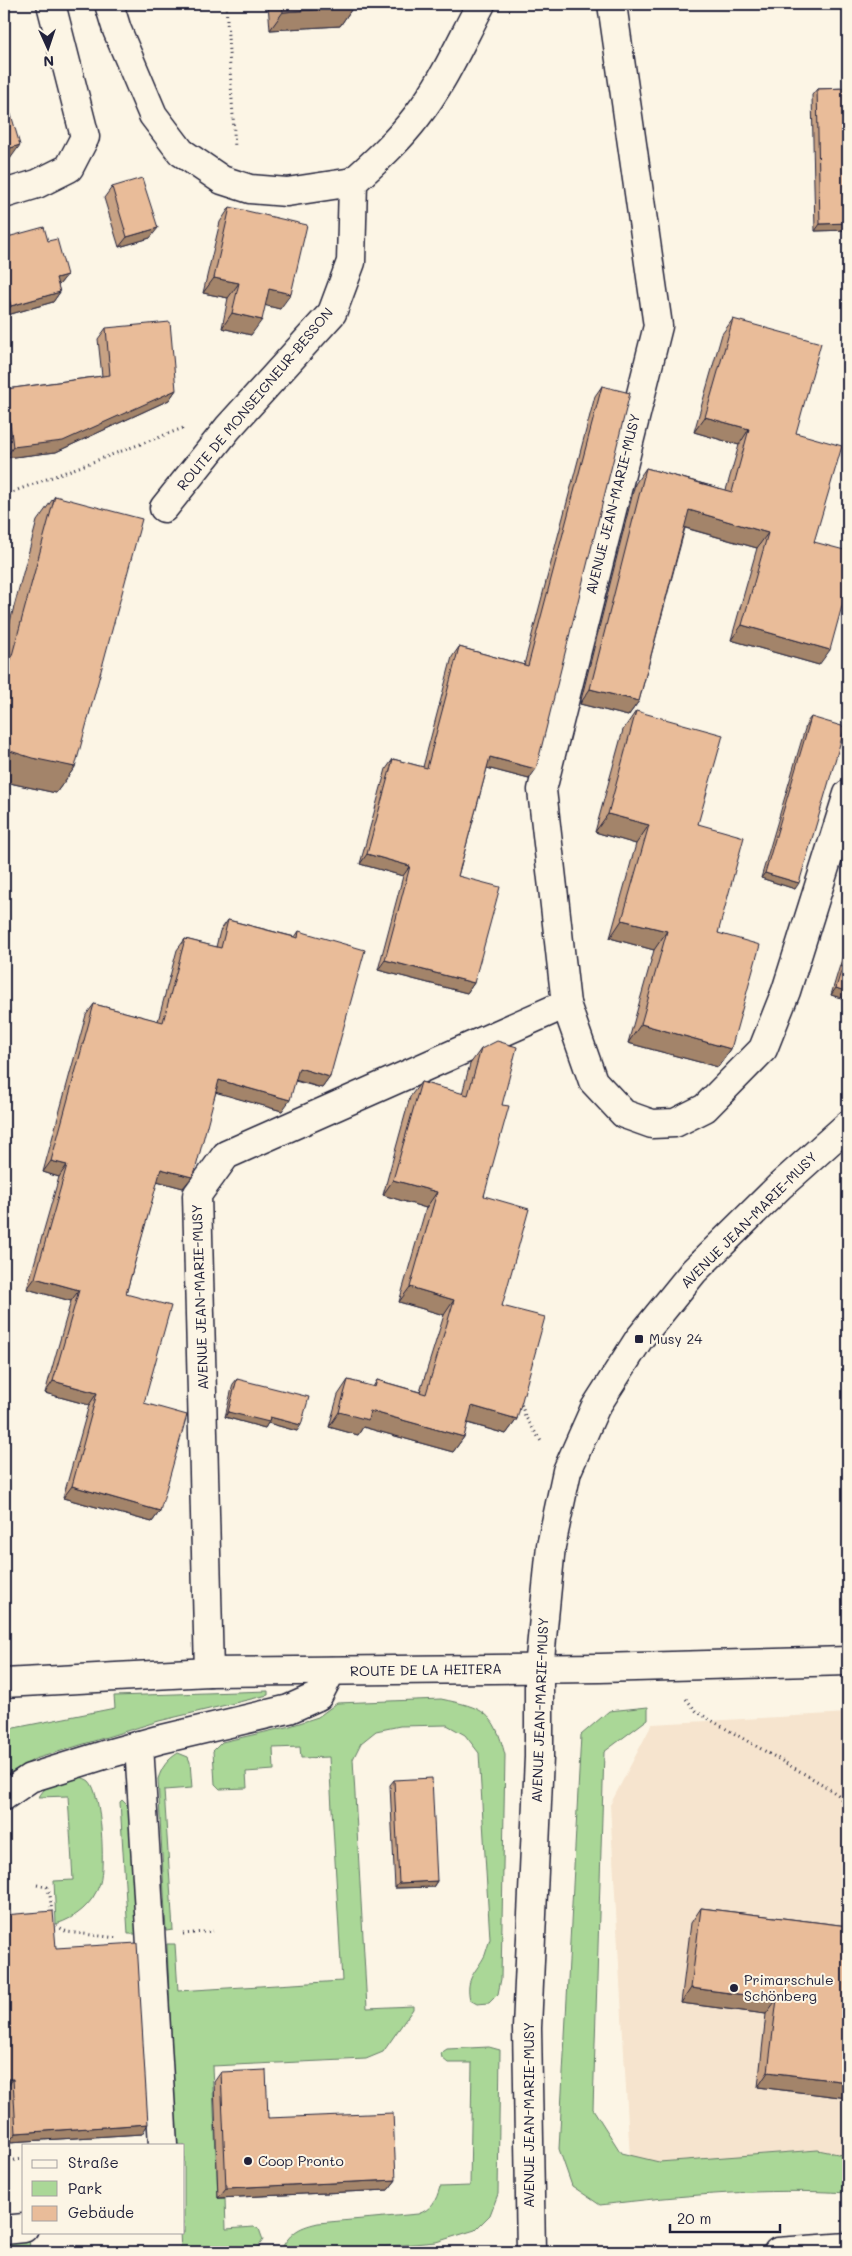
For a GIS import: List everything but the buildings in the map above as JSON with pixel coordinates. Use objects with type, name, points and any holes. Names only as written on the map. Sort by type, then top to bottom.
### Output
[{"type":"street","points":[[4,194],[37,184],[69,168],[85,137],[51,4]]},
{"type":"street","points":[[109,4],[117,30],[153,115],[181,152],[222,180],[250,189],[287,192],[353,182],[385,154],[418,116],[437,86],[481,4]]},
{"type":"street","name":"AVENUE JEAN-MARIE-MUSY","points":[[612,4],[658,326],[542,790],[566,1004],[593,1082],[624,1114],[652,1124],[675,1123],[705,1108],[764,1049],[786,991],[848,794]]},
{"type":"street","name":"ROUTE DE MONSEIGNEUR-BESSON","points":[[164,508],[228,428],[332,313],[351,262],[353,182]]},
{"type":"street","name":"AVENUE JEAN-MARIE-MUSY","points":[[209,1672],[197,1195],[226,1155],[566,1004]]},
{"type":"street","name":"AVENUE JEAN-MARIE-MUSY","points":[[531,2252],[528,2028],[539,1757],[539,1669],[551,1546],[567,1470],[595,1408],[639,1339],[694,1271],[780,1186],[848,1125]]},
{"type":"street","name":"ROUTE DE LA HEITERA","points":[[4,1684],[209,1672],[539,1669],[848,1661]]},
{"type":"street","points":[[4,1796],[30,1778],[139,1745],[289,1709],[318,1696],[331,1672]]},
{"type":"street","points":[[139,1745],[163,2144]]},
{"type":"street","points":[[4,2230],[22,2228]]},
{"type":"street","points":[[778,2252],[848,2247]]},
{"type":"path","points":[[226,4],[235,148]]},
{"type":"path","points":[[4,495],[190,426],[228,428]]},
{"type":"path","points":[[522,1391],[520,1399],[525,1416],[544,1445]]},
{"type":"path","points":[[680,1692],[697,1712],[806,1774],[838,1796],[848,1807]]},
{"type":"path","points":[[37,1885],[47,1887],[50,1895],[52,1924]]},
{"type":"path","points":[[4,2160],[22,2160]]},
{"type":"shaded area","name":"Primarschule Schönberg","points":[[848,1713],[848,2170],[631,2177],[610,1805],[652,1724]]},
{"type":"green space","points":[[268,1691],[268,1695],[159,1721],[35,1759],[4,1776],[4,1730],[115,1708],[114,1696]]},
{"type":"green space","points":[[441,1699],[477,1709],[491,1720],[496,1729],[505,1755],[501,1979],[498,1994],[489,2003],[477,2004],[470,2000],[469,1992],[470,1980],[485,1955],[490,1939],[479,1753],[465,1735],[447,1725],[400,1726],[376,1731],[361,1743],[353,1759],[367,2008],[413,2006],[413,2009],[383,2052],[366,2059],[212,2066],[218,2198],[225,2198],[226,2229],[254,2227],[259,2229],[263,2240],[254,2252],[181,2252],[180,2234],[185,2234],[185,2144],[175,2144],[167,1944],[175,1944],[178,1991],[342,1981],[329,1757],[301,1758],[300,1747],[273,1748],[274,1770],[246,1772],[247,1788],[220,1789],[215,1784],[213,1751],[222,1742],[287,1727],[318,1717],[337,1703]]},
{"type":"green space","points":[[648,1707],[648,1719],[604,1752],[593,2109],[621,2153],[659,2162],[818,2150],[848,2156],[848,2193],[786,2191],[724,2193],[600,2205],[572,2186],[559,2149],[581,1735],[609,1711]]},
{"type":"green space","points":[[178,1753],[188,1757],[190,1762],[192,1788],[164,1790],[173,1930],[166,1931],[158,1779],[165,1764]]},
{"type":"green space","points":[[79,1776],[89,1781],[93,1788],[100,1814],[102,1862],[100,1883],[97,1891],[83,1909],[70,1918],[56,1924],[54,1881],[73,1880],[68,1796],[39,1797],[51,1784]]},
{"type":"green space","points":[[122,1800],[130,1808],[138,1934],[128,1934],[120,1802]]},
{"type":"green space","points":[[489,2047],[500,2050],[498,2194],[490,2215],[475,2230],[436,2242],[322,2252],[279,2252],[295,2232],[304,2227],[318,2223],[418,2214],[427,2210],[433,2204],[440,2187],[470,2186],[472,2063],[448,2063],[442,2058],[441,2053],[447,2049]]},
{"type":"green space","points":[[24,2234],[29,2234],[30,2252],[4,2252],[4,2242]]},
{"type":"place","name":"Musy 24","points":[[639,1339]]},
{"type":"place","name":"Primarschule Schönberg","points":[[734,1988]]},
{"type":"place","name":"Coop Pronto","points":[[248,2161]]}]
